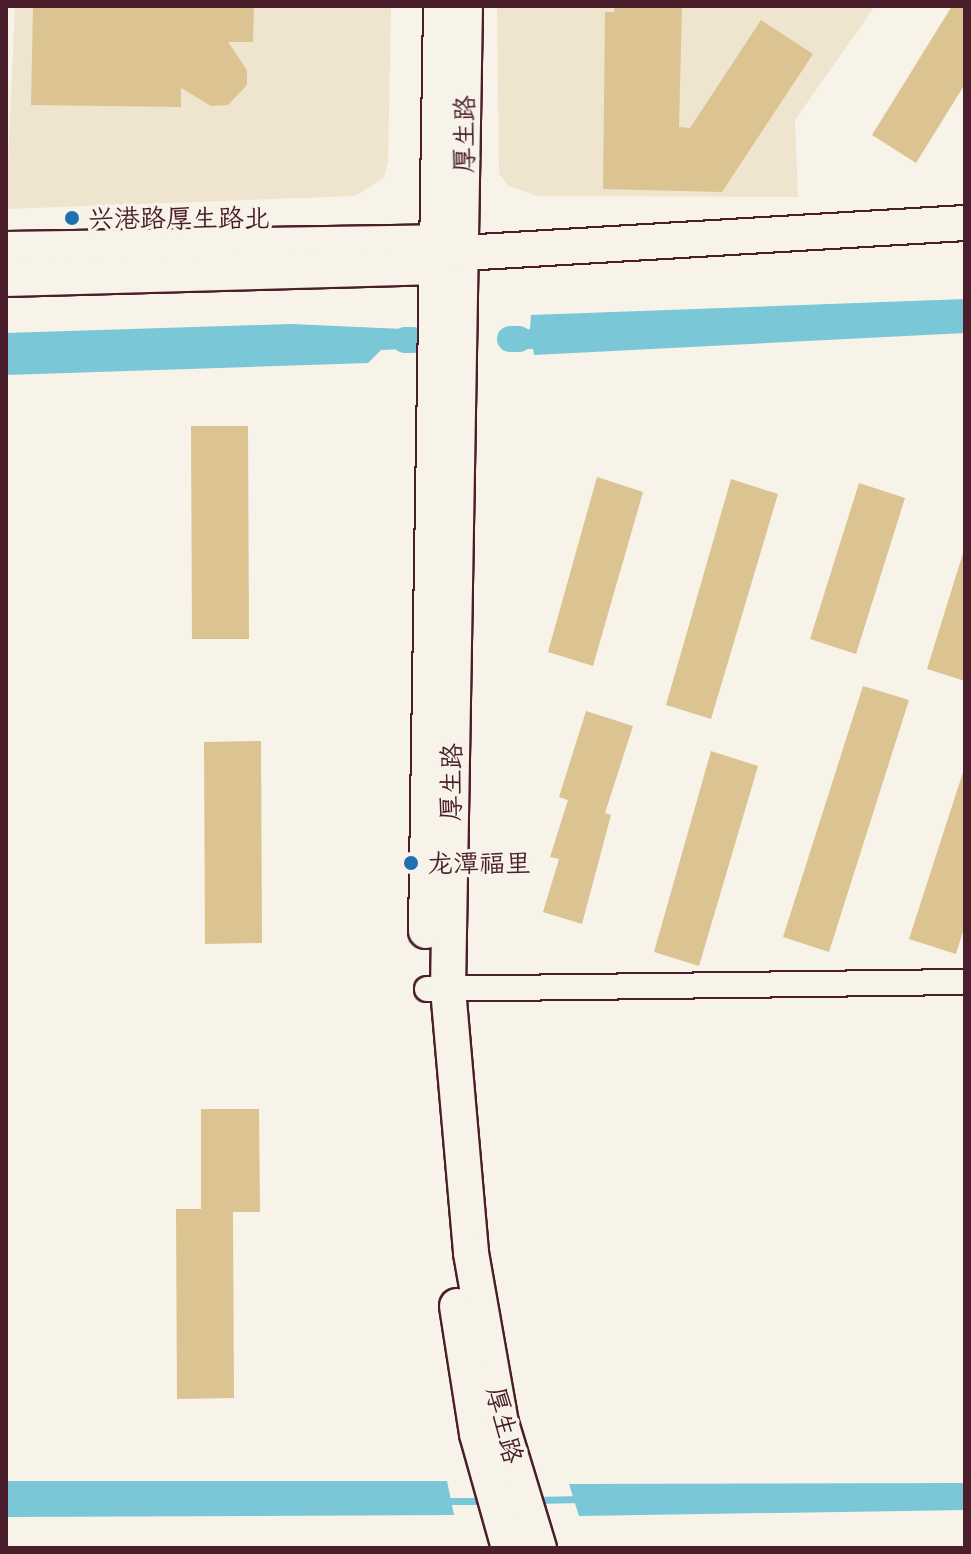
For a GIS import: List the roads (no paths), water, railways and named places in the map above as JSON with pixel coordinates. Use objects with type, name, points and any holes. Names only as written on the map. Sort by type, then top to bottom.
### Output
[{"type":"street","name":"厚生路","points":[[441,6],[447,254],[438,989],[450,1262],[477,1434],[509,1548]]},
{"type":"street","name":"厚生路","points":[[447,254],[465,6]]},
{"type":"street","points":[[6,279],[965,223]]},
{"type":"street","points":[[6,249],[447,254]]},
{"type":"street","points":[[438,989],[965,982]]},
{"type":"street","name":"厚生路","points":[[438,989],[471,1253],[501,1423],[539,1548]]},
{"type":"water","points":[[965,299],[965,333],[534,355],[533,349],[520,349],[518,331],[530,329],[531,315]]},
{"type":"water","points":[[291,324],[403,329],[406,349],[381,350],[368,363],[6,375],[6,333]]},
{"type":"water","points":[[6,1481],[447,1481],[454,1515],[6,1517]]},
{"type":"water","points":[[965,1483],[965,1510],[579,1516],[569,1484]]},
{"type":"waterway","points":[[510,339],[519,339]]},
{"type":"waterway","points":[[405,340],[413,340]]},
{"type":"waterway","points":[[536,1500],[580,1499]]},
{"type":"waterway","points":[[444,1501],[488,1501]]},
{"type":"place","name":"兴港路厚生路北","points":[[72,218]]},
{"type":"place","name":"龙潭福里","points":[[411,863]]}]
